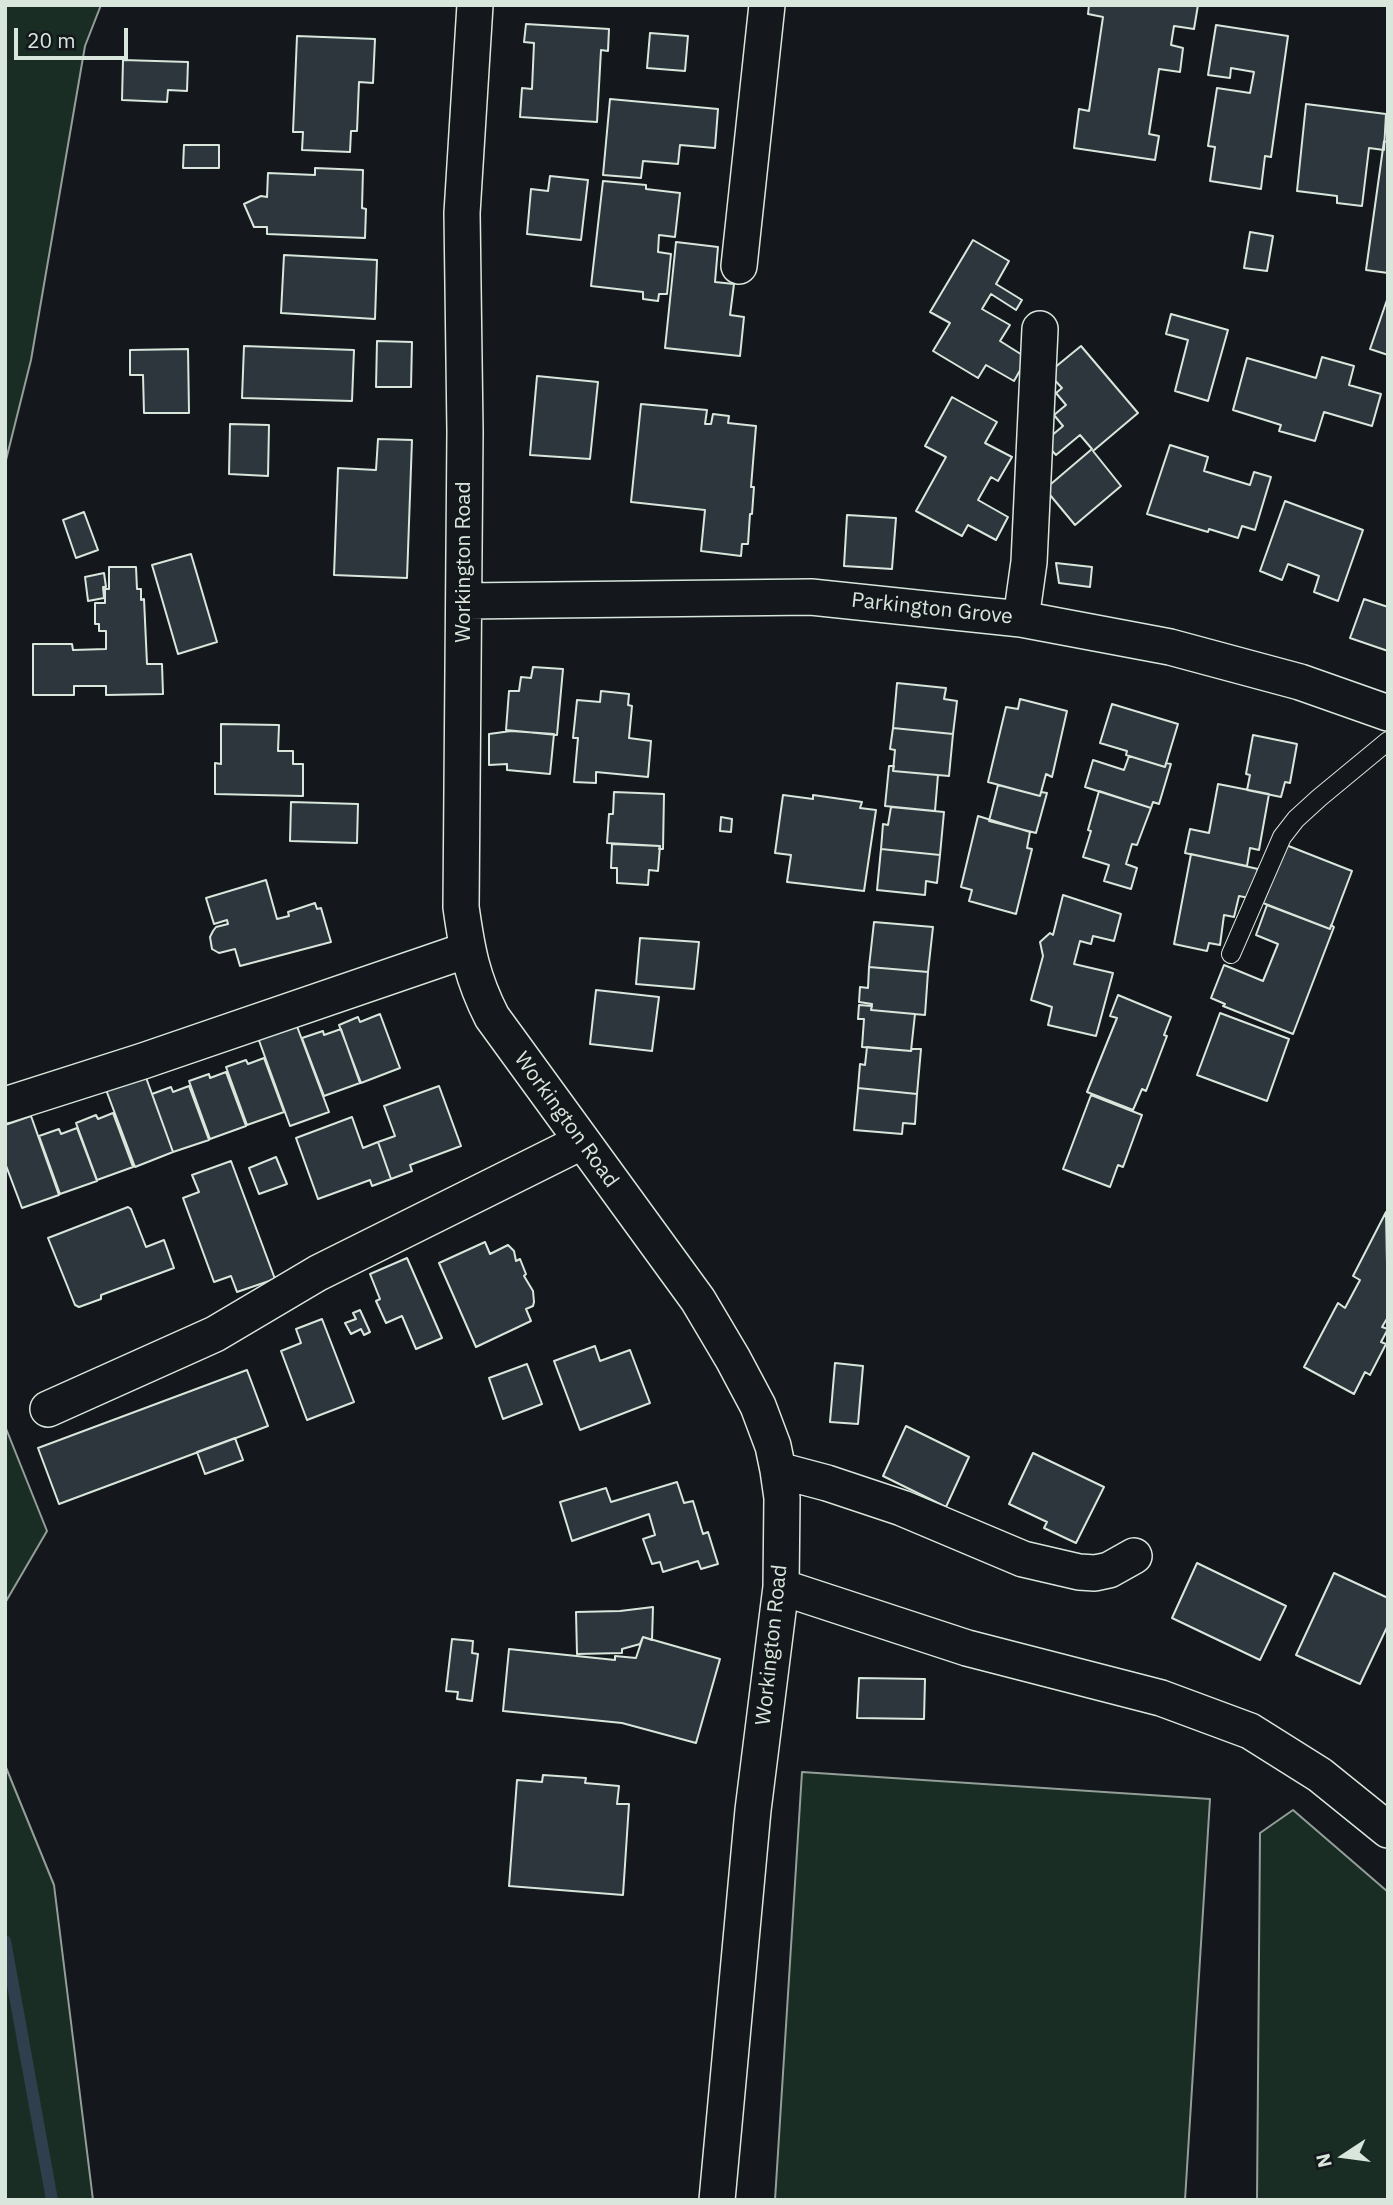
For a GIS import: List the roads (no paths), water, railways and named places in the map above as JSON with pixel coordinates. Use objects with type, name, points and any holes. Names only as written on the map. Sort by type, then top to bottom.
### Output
[{"type":"street","name":"Workington Road","points":[[475,5],[462,213],[465,432],[461,907],[467,950],[476,985],[492,1017],[698,1300],[733,1359],[758,1406],[773,1446],[782,1498],[781,1587],[753,1810],[717,2200]]},
{"type":"street","points":[[739,266],[767,5]]},
{"type":"street","points":[[1021,619],[1029,562],[1040,328]]},
{"type":"street","name":"Parkington Grove","points":[[464,601],[811,597],[1021,619],[1182,650],[1300,682],[1388,713]]},
{"type":"street","points":[[5,1105],[143,1061],[467,950]]},
{"type":"street","points":[[48,1409],[215,1334],[318,1273],[581,1142]]},
{"type":"street","points":[[778,1469],[902,1508],[1023,1559],[1079,1572],[1096,1573],[1108,1570],[1134,1556]]},
{"type":"street","points":[[781,1587],[967,1648],[1161,1698],[1250,1731],[1320,1774],[1388,1830]]},
{"type":"lane","points":[[1231,954],[1282,836],[1319,798],[1388,741]]},
{"type":"waterway","points":[[5,1941],[52,2200]]}]
